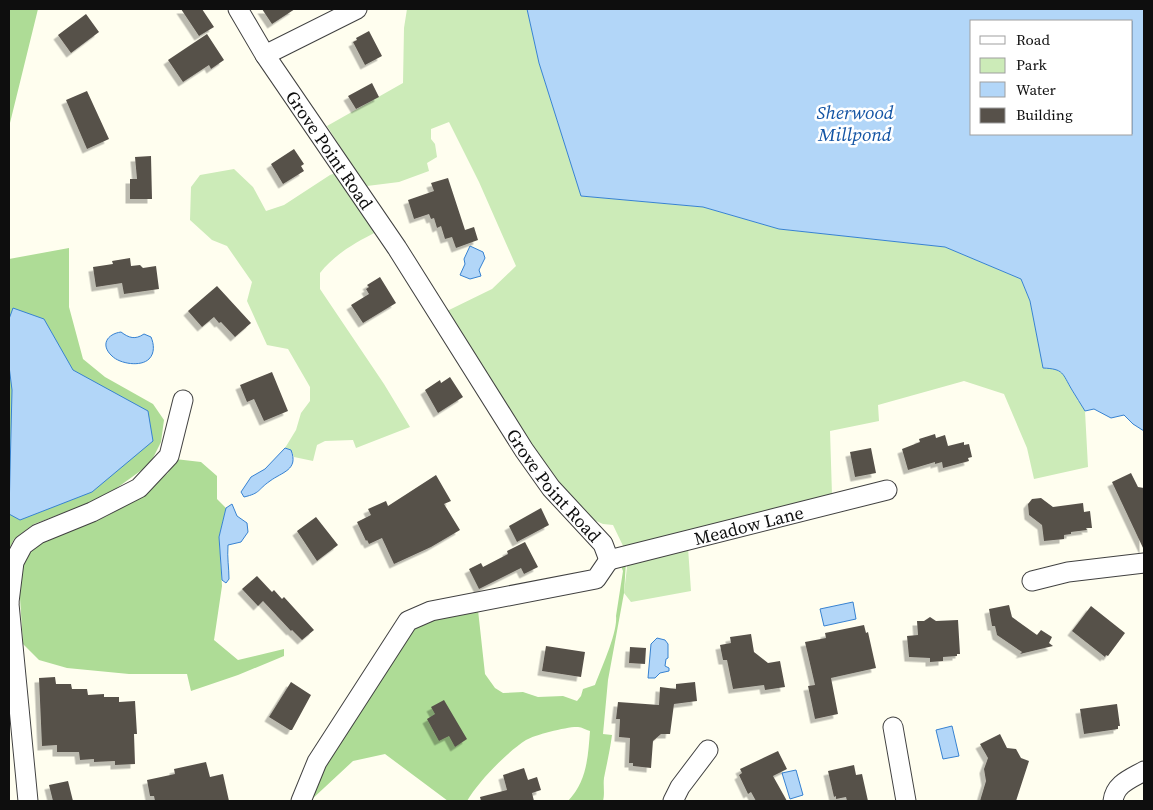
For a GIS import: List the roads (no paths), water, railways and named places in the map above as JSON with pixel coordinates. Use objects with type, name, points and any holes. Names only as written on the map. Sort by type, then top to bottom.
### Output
[{"type":"street","name":"Grove Point Road","points":[[238,9],[265,55],[397,248],[524,450],[551,488],[603,544],[609,560],[596,579],[431,611],[408,621],[317,762],[301,801]]},
{"type":"street","points":[[265,55],[357,9]]},
{"type":"street","points":[[28,801],[9,603],[14,562],[23,544],[38,534],[92,512],[138,488],[168,456],[183,400]]},
{"type":"street","name":"Meadow Lane","points":[[609,560],[887,490]]},
{"type":"street","points":[[1032,581],[1068,572],[1144,563]]},
{"type":"street","points":[[893,727],[906,801]]},
{"type":"street","points":[[673,801],[680,787],[708,750]]},
{"type":"street","points":[[1113,801],[1116,790],[1121,784],[1144,771]]},
{"type":"water","name":"Sherwood Millpond","points":[[527,9],[1144,9],[1144,431],[1124,415],[1111,418],[1094,409],[1085,411],[1062,373],[1055,369],[1043,368],[1030,301],[1021,279],[945,247],[779,229],[703,207],[581,196],[539,63]]},
{"type":"water","points":[[470,246],[483,252],[485,258],[479,270],[481,276],[470,279],[460,275]]},
{"type":"water","points":[[13,308],[44,319],[73,370],[148,411],[153,441],[92,492],[20,520],[9,514],[12,390],[9,366],[9,319]]},
{"type":"water","points":[[121,332],[132,338],[144,334],[151,337],[153,348],[149,359],[141,363],[130,364],[112,356],[106,348],[107,341],[112,335]]},
{"type":"water","points":[[285,448],[291,450],[293,457],[293,462],[288,470],[256,493],[244,497],[241,492],[251,477],[265,469]]},
{"type":"water","points":[[232,504],[237,516],[247,523],[248,532],[241,542],[228,545],[229,579],[226,583],[222,580],[219,537],[226,508]]},
{"type":"water","points":[[853,602],[856,619],[824,626],[820,609]]},
{"type":"water","points":[[657,638],[665,640],[668,644],[668,658],[666,659],[665,666],[669,668],[669,671],[660,673],[655,678],[648,678],[651,644]]},
{"type":"water","points":[[952,726],[959,756],[943,759],[936,730]]},
{"type":"water","points":[[796,770],[803,795],[790,799],[782,773]]}]
